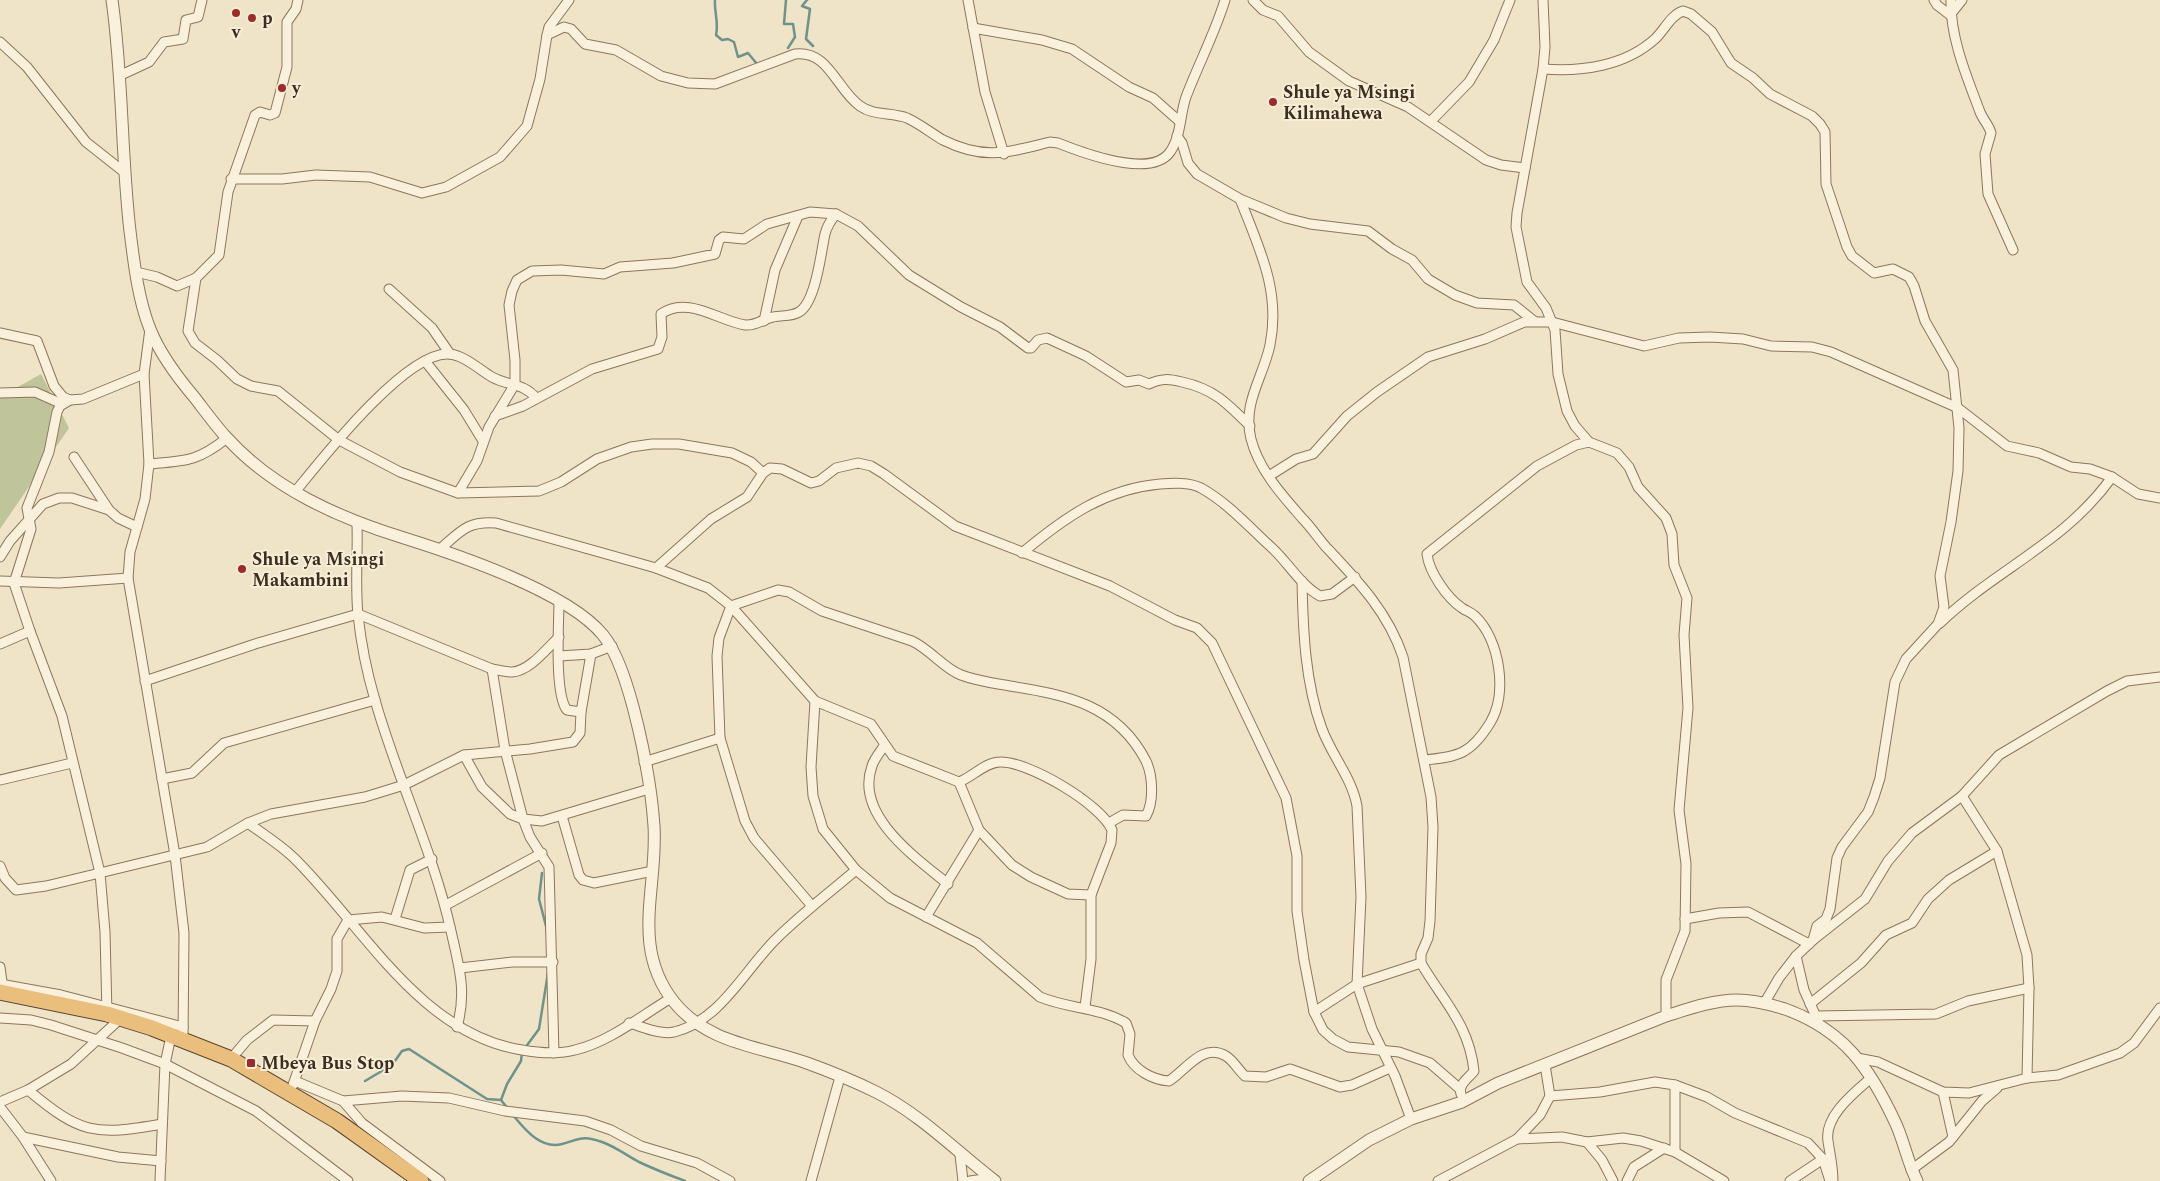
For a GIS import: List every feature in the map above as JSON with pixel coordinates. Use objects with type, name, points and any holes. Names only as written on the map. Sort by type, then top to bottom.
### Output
[{"type":"highway","points":[[2,988],[111,1013],[179,1034],[292,1086],[421,1181]]},
{"type":"street","points":[[112,0],[121,74],[124,172],[136,272],[150,329],[176,376],[227,438],[254,463],[295,492],[357,524],[440,549],[510,578],[560,601],[589,619],[612,646],[624,673],[644,762],[654,826],[653,871],[647,916],[651,951],[654,967],[671,998],[696,1024],[721,1038],[807,1063],[871,1089],[902,1105],[993,1180]]},
{"type":"street","points":[[121,74],[149,62],[164,42],[183,39],[186,20],[198,17],[202,0]]},
{"type":"street","points":[[136,272],[150,274],[177,286],[196,278],[217,259],[221,251],[222,220],[231,179],[245,150],[256,115],[260,112],[270,115],[275,113],[287,67],[287,22],[296,9],[298,0]]},
{"type":"street","points":[[231,179],[282,179],[316,175],[370,177],[422,193],[446,187],[500,157],[527,126],[540,79],[547,36],[550,27],[569,0]]},
{"type":"street","points":[[968,0],[985,92],[1004,154]]},
{"type":"street","points":[[547,36],[564,27],[571,29],[585,44],[616,50],[661,76],[705,84],[724,82],[755,68],[806,53],[823,62],[851,98],[861,107],[872,112],[898,115],[908,119],[944,140],[965,149],[1004,154],[1050,142],[1102,158],[1146,164],[1164,159],[1174,145],[1186,98],[1225,0]]},
{"type":"street","points":[[1253,0],[1263,10],[1278,16],[1309,52],[1342,76],[1408,107],[1486,160],[1501,165],[1525,168]]},
{"type":"street","points":[[1431,121],[1469,82],[1494,40],[1510,0]]},
{"type":"street","points":[[1543,0],[1545,47],[1543,69],[1517,214],[1517,234],[1527,282],[1546,308],[1552,322],[1556,339],[1558,374],[1567,411],[1575,426],[1589,442],[1617,453],[1629,467],[1638,487],[1666,518],[1672,534],[1674,565],[1687,598],[1684,635],[1688,708],[1679,810],[1686,864],[1685,920],[1683,941],[1672,960],[1666,980],[1666,1016]]},
{"type":"street","points":[[1934,0],[1937,5],[1950,15]]},
{"type":"street","points":[[1951,0],[1950,15],[1955,40],[1980,111],[1991,132],[1985,154],[1988,194],[2012,250]]},
{"type":"street","points":[[1950,15],[1962,0]]},
{"type":"street","points":[[1543,69],[1575,70],[1612,63],[1643,48],[1656,38],[1678,13],[1684,10],[1703,23],[1718,41],[1731,63],[1753,78],[1770,94],[1812,116],[1820,124],[1825,132],[1826,184],[1849,252],[1874,273],[1893,269],[1909,278],[1914,286],[1925,321],[1953,370],[1958,408],[1958,471],[1951,522],[1940,576],[1944,607],[1938,624]]},
{"type":"street","points":[[972,28],[1042,40],[1072,49],[1129,87],[1153,98],[1179,121]]},
{"type":"street","points":[[0,42],[33,74],[86,142],[124,172]]},
{"type":"street","points":[[1177,136],[1182,143],[1188,163],[1197,174],[1240,199],[1286,218],[1310,224],[1368,231],[1392,249],[1412,260],[1428,279],[1455,295],[1477,303],[1514,304],[1534,320]]},
{"type":"street","points":[[1240,199],[1264,256],[1272,302],[1273,324],[1270,345],[1253,390],[1250,426],[1258,456],[1268,476],[1376,603],[1397,638],[1408,677],[1424,760],[1433,827],[1429,930],[1428,938],[1421,954],[1421,963],[1457,1016],[1469,1045],[1474,1071],[1460,1089]]},
{"type":"street","points":[[458,493],[477,461],[483,441],[495,416],[515,384],[509,305],[514,285],[524,274],[543,270],[604,274],[620,267],[641,267],[657,263],[694,260],[715,254],[719,240],[724,237],[740,240],[766,224],[821,211],[836,214],[858,226],[908,275],[961,307],[1000,327],[1028,348],[1031,348],[1042,338],[1047,338],[1086,356],[1126,382],[1139,380],[1149,384],[1163,378],[1200,386],[1223,399],[1250,426]]},
{"type":"street","points":[[495,416],[523,406],[592,369],[658,349],[662,337],[661,314],[668,309],[678,307],[706,311],[747,325],[760,324],[771,317],[794,315],[802,311],[808,303],[822,254],[825,233],[836,214]]},
{"type":"street","points":[[764,321],[776,270],[798,216]]},
{"type":"street","points":[[196,278],[188,331],[192,340],[237,379],[251,386],[278,391],[339,440],[400,472],[458,493],[539,491],[561,482],[597,459],[631,448],[652,444],[678,444],[732,453],[751,462],[763,473]]},
{"type":"street","points":[[389,289],[432,328],[450,354],[500,381],[524,387],[536,398]]},
{"type":"street","points":[[1268,476],[1296,459],[1314,454],[1347,416],[1377,392],[1428,358],[1485,339],[1512,326],[1534,320],[1552,322],[1644,346],[1679,338],[1710,337],[1743,339],[1771,346],[1812,346],[1831,352],[1958,408],[2007,446],[2039,453],[2062,464],[2090,469],[2112,477],[2138,494],[2150,498],[2160,498]]},
{"type":"street","points":[[150,329],[144,374],[149,464],[145,498],[130,552],[128,578],[175,855],[184,933],[179,1034],[165,1064],[160,1181]]},
{"type":"street","points":[[0,333],[22,336],[37,341],[54,386],[66,402]]},
{"type":"street","points":[[295,492],[365,408],[426,361],[450,354]]},
{"type":"street","points":[[426,361],[464,410],[483,441]]},
{"type":"street","points":[[0,393],[35,392],[66,402],[83,399],[144,374]]},
{"type":"street","points":[[0,1102],[28,1090],[71,1064],[96,1040],[111,1013],[100,873],[62,716],[14,583],[30,529],[27,508],[49,452],[57,412],[66,402]]},
{"type":"street","points":[[149,464],[191,460],[208,453],[227,438]]},
{"type":"street","points":[[1424,760],[1448,758],[1464,753],[1473,746],[1491,721],[1499,703],[1501,687],[1500,670],[1486,634],[1476,616],[1452,600],[1431,568],[1427,554],[1537,466],[1576,445],[1589,442]]},
{"type":"street","points":[[74,457],[109,510],[118,518],[137,526]]},
{"type":"street","points":[[656,568],[711,519],[747,496],[763,473],[770,468],[782,469],[811,483],[819,481],[836,468],[858,463],[871,466],[944,520],[968,532],[1110,586],[1167,616],[1197,628],[1212,643],[1288,804],[1297,856],[1297,911],[1314,1012],[1324,1030],[1333,1039],[1348,1047],[1364,1050],[1380,1048],[1399,1052],[1430,1063],[1460,1089],[1462,1102]]},
{"type":"street","points":[[1811,942],[1817,926],[1826,919],[1830,909],[1837,858],[1842,847],[1868,812],[1874,797],[1880,778],[1895,682],[1906,659],[1962,601],[1981,590],[2057,536],[2086,510],[2112,477]]},
{"type":"street","points":[[1022,553],[1064,520],[1095,501],[1119,492],[1148,485],[1184,484],[1200,487],[1224,505],[1276,552],[1314,593],[1325,597],[1355,577]]},
{"type":"street","points":[[0,557],[8,544],[44,504],[59,498],[72,498],[109,510]]},
{"type":"street","points":[[440,549],[465,528],[479,521],[496,523],[656,568],[708,588],[730,606],[815,701],[871,724],[892,756],[960,782],[972,777],[989,765],[1000,762],[1026,768],[1073,794],[1109,823],[1112,830],[1111,843],[1091,895],[1091,959],[1085,1007]]},
{"type":"street","points":[[357,524],[358,614],[375,700],[432,859],[446,905],[463,985],[463,1004],[456,1027]]},
{"type":"street","points":[[0,581],[14,583],[128,578]]},
{"type":"street","points":[[1302,581],[1305,645],[1317,713],[1329,746],[1355,793],[1357,806],[1361,897],[1357,984],[1380,1048],[1411,1119]]},
{"type":"street","points":[[730,606],[767,592],[778,590],[789,592],[822,611],[925,647],[959,675],[1070,699],[1104,712],[1130,735],[1139,748],[1153,779],[1146,816],[1142,818],[1123,815],[1109,823]]},
{"type":"street","points":[[560,601],[559,656],[564,706],[567,710],[581,712]]},
{"type":"street","points":[[730,606],[719,638],[717,656],[720,738],[745,821],[754,838],[812,906]]},
{"type":"street","points":[[145,681],[255,644],[358,614],[492,669],[513,672],[524,668],[559,637]]},
{"type":"street","points":[[0,644],[30,631]]},
{"type":"street","points":[[559,656],[591,654],[612,646]]},
{"type":"street","points":[[0,866],[5,878],[16,890],[46,886],[207,847],[248,823],[271,814],[366,797],[404,785],[464,756],[573,742],[580,733],[581,712],[591,654]]},
{"type":"street","points":[[492,669],[505,750],[523,819],[530,836],[549,867],[551,879],[554,1053]]},
{"type":"street","points":[[1765,1002],[1779,978],[1796,956],[1865,899],[1888,862],[1912,833],[1962,796],[1985,769],[2016,743],[2127,681],[2160,677]]},
{"type":"street","points":[[162,779],[192,773],[224,743],[375,700]]},
{"type":"street","points":[[815,701],[812,732],[813,796],[823,829],[856,870],[890,898],[977,943],[1040,997],[1052,1002],[1085,1007],[1126,1024],[1130,1034],[1127,1050],[1130,1060],[1140,1071],[1163,1081],[1169,1081],[1196,1057],[1214,1053],[1224,1055],[1245,1076],[1266,1077],[1290,1069],[1340,1087],[1352,1085],[1390,1068]]},
{"type":"street","points":[[644,762],[720,738]]},
{"type":"street","points":[[884,746],[871,767],[870,790],[875,809],[888,830],[906,850],[948,884]]},
{"type":"street","points":[[464,756],[489,794],[510,814],[523,819],[542,821],[649,789]]},
{"type":"street","points":[[0,780],[72,763]]},
{"type":"street","points":[[960,782],[979,830],[1012,865],[1068,894],[1091,895]]},
{"type":"street","points":[[1962,796],[1997,851],[2027,955],[2029,988],[2027,1078]]},
{"type":"street","points":[[562,816],[582,880],[594,883],[653,871]]},
{"type":"street","points":[[248,823],[292,857],[404,981],[456,1027],[504,1047],[533,1052],[554,1053],[575,1050],[602,1039],[671,998]]},
{"type":"street","points":[[926,917],[948,884],[979,830]]},
{"type":"street","points":[[1810,1004],[1861,964],[1886,935],[1912,923],[1928,899],[1949,880],[1997,851]]},
{"type":"street","points":[[446,905],[542,853]]},
{"type":"street","points":[[395,919],[410,870],[432,859]]},
{"type":"street","points":[[629,1023],[669,1032],[696,1024],[710,1013],[758,958],[812,906],[856,870]]},
{"type":"street","points":[[1685,920],[1719,912],[1748,912],[1811,942]]},
{"type":"street","points":[[348,920],[371,916],[395,919],[424,928],[450,927]]},
{"type":"street","points":[[348,920],[337,939],[337,972],[316,1020],[292,1086],[343,1101],[402,1096],[436,1097],[467,1100],[505,1111],[519,1111],[585,1121],[611,1130],[641,1146],[697,1163],[730,1181]]},
{"type":"street","points":[[1796,956],[1810,1004],[1818,1021]]},
{"type":"street","points":[[460,968],[513,962],[553,962]]},
{"type":"street","points":[[1314,1012],[1357,984],[1421,963]]},
{"type":"street","points":[[0,967],[2,988]]},
{"type":"street","points":[[1818,1021],[1936,1014],[1968,1001],[2029,988]]},
{"type":"street","points":[[1309,1181],[1369,1140],[1411,1119],[1462,1102],[1498,1083],[1666,1016],[1694,1007],[1735,1000],[1765,1002],[1818,1021],[1833,1033],[1857,1058],[1871,1078],[1897,1125],[1911,1170],[1917,1181]]},
{"type":"street","points":[[1857,1058],[1878,1062],[1943,1092],[1969,1093],[2027,1078],[2058,1074],[2120,1053],[2134,1043],[2160,1008]]},
{"type":"street","points":[[0,1018],[31,1020],[165,1064],[256,1111],[348,1181]]},
{"type":"street","points":[[231,1059],[247,1040],[274,1020],[316,1020]]},
{"type":"street","points":[[1438,1181],[1517,1139],[1540,1115],[1550,1096],[1545,1065]]},
{"type":"street","points":[[811,1181],[840,1078]]},
{"type":"street","points":[[1831,1181],[1833,1163],[1828,1142],[1828,1130],[1838,1112],[1871,1078]]},
{"type":"street","points":[[1550,1096],[1600,1092],[1655,1082],[1675,1085],[1707,1097],[1736,1113],[1808,1143],[1823,1159],[1831,1181]]},
{"type":"street","points":[[1911,1170],[1953,1137],[1982,1102],[2002,1084]]},
{"type":"street","points":[[1674,1152],[1675,1085]]},
{"type":"street","points":[[28,1090],[52,1110],[76,1124],[99,1131],[120,1132],[162,1124]]},
{"type":"street","points":[[1943,1092],[1953,1137]]},
{"type":"street","points":[[343,1101],[370,1129],[440,1181]]},
{"type":"street","points":[[0,1107],[23,1137],[51,1181]]},
{"type":"street","points":[[23,1137],[118,1157],[161,1161]]},
{"type":"street","points":[[1517,1139],[1562,1137],[1588,1142],[1623,1138],[1674,1152],[1724,1181]]},
{"type":"street","points":[[1588,1142],[1602,1160],[1613,1181]]},
{"type":"street","points":[[1627,1181],[1634,1167],[1664,1148]]},
{"type":"street","points":[[960,1154],[963,1181]]},
{"type":"street","points":[[1790,1181],[1823,1159]]},
{"type":"street","points":[[970,1181],[993,1180]]},
{"type":"green space","points":[[41,374],[69,428],[0,529],[0,397]]},
{"type":"waterway","points":[[715,0],[716,35],[722,40],[728,39],[734,42],[738,57],[748,53],[757,64],[760,63]]},
{"type":"waterway","points":[[786,0],[784,24],[793,24],[795,37],[788,48]]},
{"type":"waterway","points":[[807,0],[802,6],[810,9],[806,39],[813,46]]},
{"type":"waterway","points":[[542,873],[539,899],[547,930]]},
{"type":"waterway","points":[[501,1100],[507,1084],[521,1061],[522,1052],[539,1029],[548,973]]},
{"type":"waterway","points":[[365,1081],[392,1065],[402,1051],[409,1049],[487,1099],[501,1100],[509,1110]]},
{"type":"waterway","points":[[512,1114],[533,1136],[547,1144],[562,1144],[582,1138],[596,1140],[612,1146],[639,1162],[685,1181]]},
{"type":"place","name":"v","points":[[236,13]]},
{"type":"place","name":"p","points":[[252,18]]},
{"type":"place","name":"y","points":[[282,88]]},
{"type":"place","name":"Shule ya Msingi Kilimahewa","points":[[1273,102]]},
{"type":"place","name":"Shule ya Msingi Makambini","points":[[242,569]]},
{"type":"place","name":"Mbeya Bus Stop","points":[[251,1063]]}]
